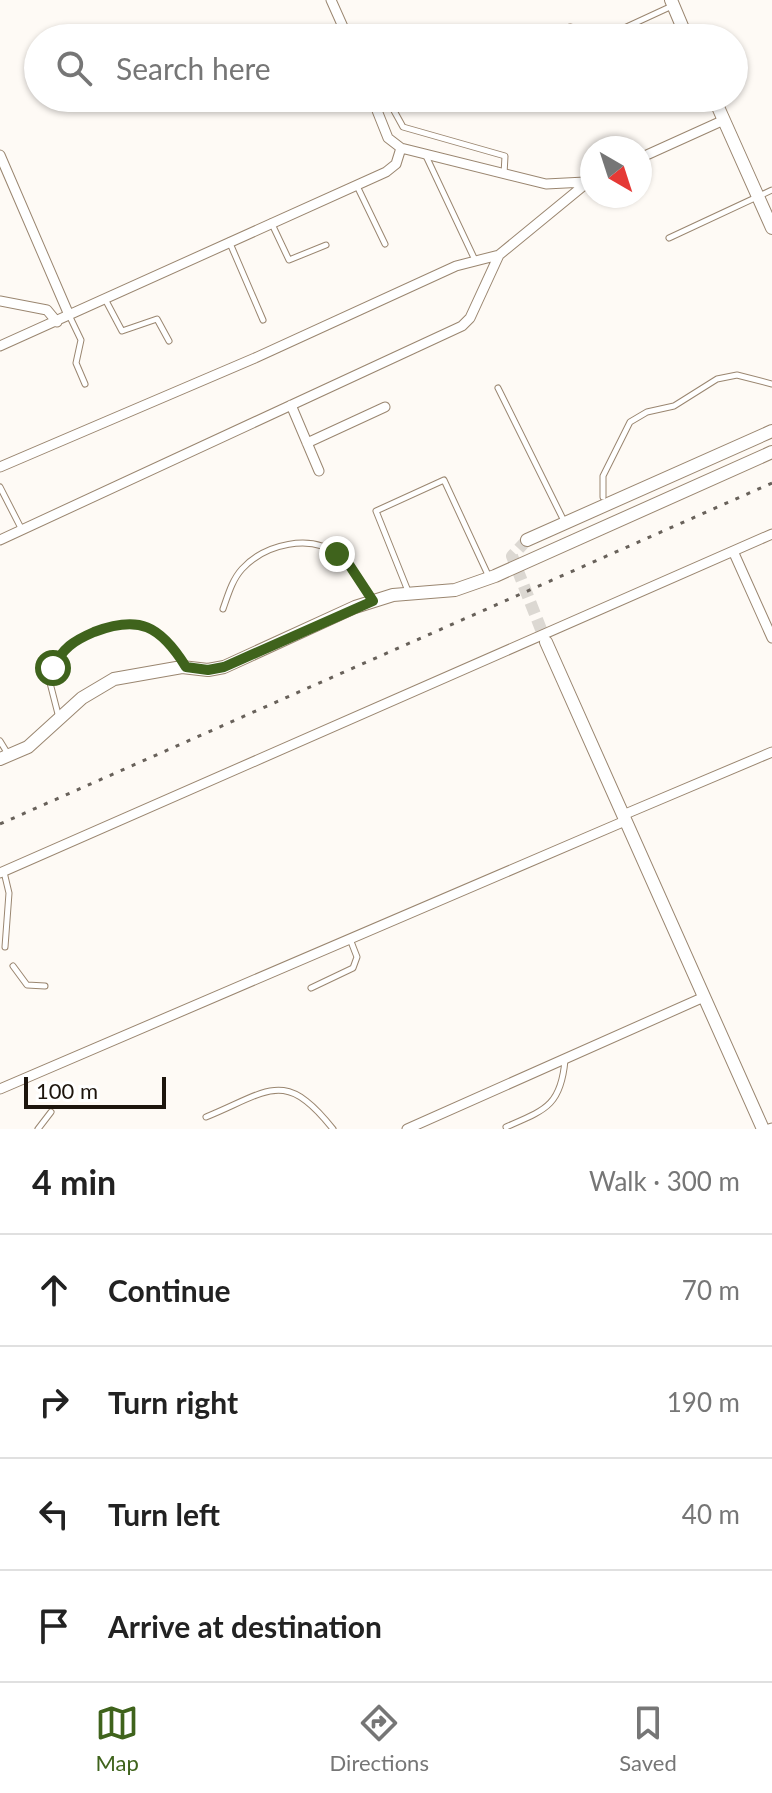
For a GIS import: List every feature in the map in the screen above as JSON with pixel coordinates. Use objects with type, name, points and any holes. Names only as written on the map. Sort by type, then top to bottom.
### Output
[{"type":"street","points":[[331,0],[342,24]]},
{"type":"street","points":[[672,3],[681,24]]},
{"type":"street","points":[[378,112],[388,138],[401,148],[546,184],[580,182]]},
{"type":"street","points":[[720,112],[772,228]]},
{"type":"street","points":[[652,153],[724,120]]},
{"type":"street","points":[[0,346],[229,240],[357,186],[390,168],[401,148]]},
{"type":"street","points":[[0,155],[69,315]]},
{"type":"street","points":[[0,540],[462,326],[470,318],[499,255],[580,189]]},
{"type":"street","points":[[0,467],[475,260],[499,255]]},
{"type":"street","points":[[0,301],[47,310],[57,322]]},
{"type":"street","points":[[291,405],[319,471]]},
{"type":"street","points":[[307,443],[385,407]]},
{"type":"street","points":[[527,540],[772,431]]},
{"type":"street","points":[[4,757],[28,747],[82,698],[114,679],[186,667],[208,670],[224,667],[373,601],[455,590],[490,578],[772,452]]},
{"type":"street","points":[[2,872],[772,534]]},
{"type":"street","points":[[733,551],[772,638]]},
{"type":"street","points":[[546,642],[704,997],[768,1129]]},
{"type":"street","points":[[0,1089],[772,752]]},
{"type":"street","points":[[407,1129],[704,997]]},
{"type":"lane","points":[[631,24],[672,3]]},
{"type":"lane","points":[[394,112],[408,130],[505,156],[504,175]]},
{"type":"lane","points":[[426,156],[475,260]]},
{"type":"lane","points":[[357,186],[385,244]]},
{"type":"lane","points":[[669,238],[772,190]]},
{"type":"lane","points":[[271,222],[289,260],[326,245]]},
{"type":"lane","points":[[229,240],[263,320]]},
{"type":"lane","points":[[105,299],[120,329],[125,331],[157,319],[169,341]]},
{"type":"lane","points":[[69,315],[81,340],[76,363],[85,384]]},
{"type":"lane","points":[[603,497],[603,476],[630,422],[647,412],[674,406],[717,379],[737,375],[772,384]]},
{"type":"lane","points":[[498,388],[565,523]]},
{"type":"lane","points":[[409,594],[376,511],[444,480],[490,578]]},
{"type":"lane","points":[[0,487],[22,530]]},
{"type":"lane","points":[[223,609],[233,584],[249,562],[284,547],[309,542],[337,554],[350,566],[373,601]]},
{"type":"lane","points":[[60,719],[49,679],[62,650],[77,639],[120,622],[133,622],[161,636],[186,667]]},
{"type":"lane","points":[[0,741],[4,757]]},
{"type":"lane","points":[[2,872],[9,893],[5,947]]},
{"type":"lane","points":[[311,988],[353,968],[357,957],[350,938]]},
{"type":"lane","points":[[13,966],[27,985],[45,986]]},
{"type":"lane","points":[[506,1127],[545,1110],[563,1081],[565,1059]]},
{"type":"lane","points":[[206,1117],[268,1091],[286,1088],[296,1093],[333,1129]]},
{"type":"lane","points":[[38,1129],[51,1112]]},
{"type":"tunnel","points":[[527,540],[512,556],[546,642]]},
{"type":"railway","points":[[0,824],[772,483]]},
{"type":"route","points":[[53,668],[62,650],[77,639],[120,622],[148,627],[170,644],[186,667],[208,670],[224,667],[373,601],[350,566],[337,554]]}]
